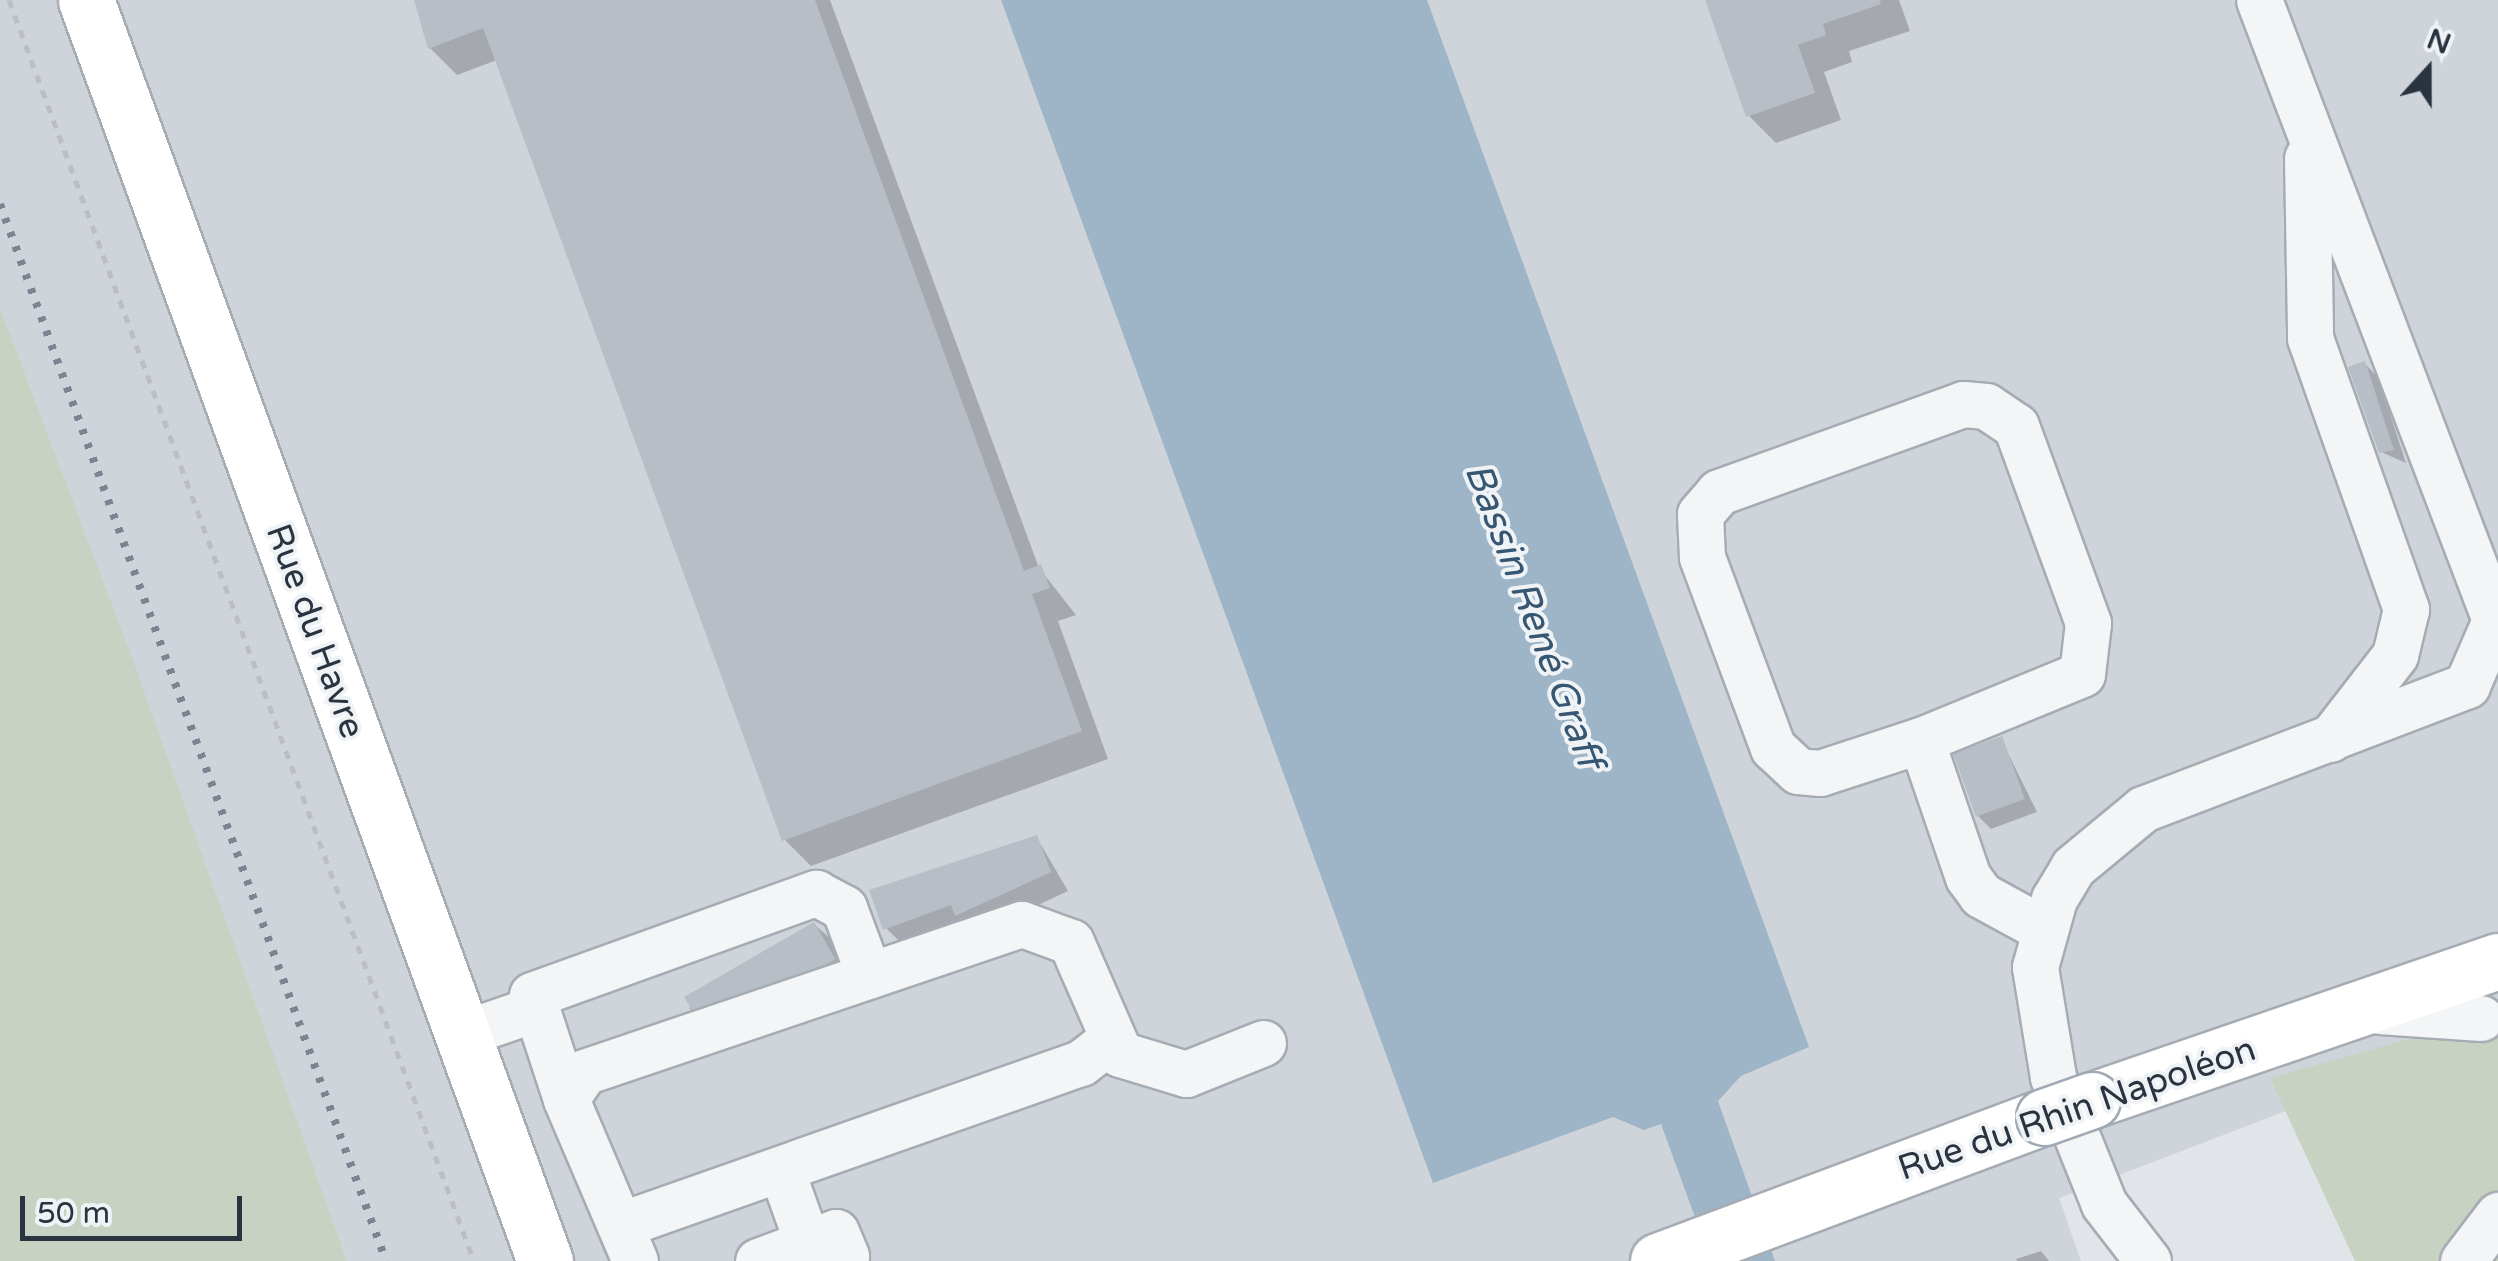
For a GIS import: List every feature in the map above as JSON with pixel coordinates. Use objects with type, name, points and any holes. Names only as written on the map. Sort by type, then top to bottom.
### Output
[{"type":"main road","name":"Rue du Havre","points":[[86,0],[545,1261]]},
{"type":"main road","name":"Rue du Rhin Napoléon","points":[[1675,1255],[2068,1108],[2358,1014],[2491,987]]},
{"type":"street","points":[[2148,1261],[2104,1204],[2053,1077],[2036,993],[2043,929],[2073,867],[2143,809],[2466,685],[2495,620],[2259,0]]},
{"type":"street","points":[[2306,123],[2310,338],[2406,609],[2395,655],[2329,740]]},
{"type":"street","points":[[1964,404],[1986,406],[2016,426],[2088,623],[2088,657],[2073,683],[1921,740],[1820,773],[1784,763],[1702,557],[1700,514],[1719,492],[1964,404]]},
{"type":"street","points":[[1921,740],[1964,866],[1981,895],[2043,929]]},
{"type":"street","points":[[869,975],[844,908],[816,893],[532,996],[530,1011],[600,1191],[629,1243],[781,1169],[1081,1062],[1108,1042]]},
{"type":"street","points":[[566,1099],[584,1072],[869,975],[1038,924],[1071,942],[1108,1042],[1142,1064],[1186,1074],[1263,1044]]},
{"type":"street","points":[[462,1034],[530,1011]]},
{"type":"street","points":[[758,1261],[826,1249],[781,1169]]},
{"type":"street","points":[[2464,1261],[2498,1215]]},
{"type":"path","points":[[9,0],[474,1261]]},
{"type":"shaded area","points":[[0,0],[2498,0],[2498,1030],[2059,1198],[2081,1261],[347,1261],[0,308]]},
{"type":"green space","points":[[0,308],[131,655],[347,1261],[0,1261]]},
{"type":"green space","points":[[2498,1014],[2498,1261],[2355,1261],[2270,1078]]},
{"type":"water","name":"Bassin René Graff","points":[[1001,0],[1427,0],[1809,1047],[1741,1076],[1718,1101],[1775,1261],[1711,1261],[1661,1124],[1644,1130],[1613,1117],[1433,1183]]},
{"type":"building","points":[[414,0],[815,0],[1024,571],[1041,564],[1050,588],[1032,594],[1082,731],[782,841],[483,28],[428,49]]},
{"type":"building","points":[[1705,0],[1880,0],[1881,4],[1823,24],[1826,35],[1798,45],[1815,93],[1746,117]]},
{"type":"building","points":[[2365,361],[2394,450],[2379,453],[2348,367]]},
{"type":"building","points":[[2002,736],[2025,799],[1976,817],[1953,754]]},
{"type":"building","points":[[1037,835],[1051,872],[955,916],[951,905],[883,930],[869,890]]},
{"type":"building","points":[[814,922],[836,959],[706,1034],[684,997]]},
{"type":"railway","points":[[0,204],[386,1261]]}]
